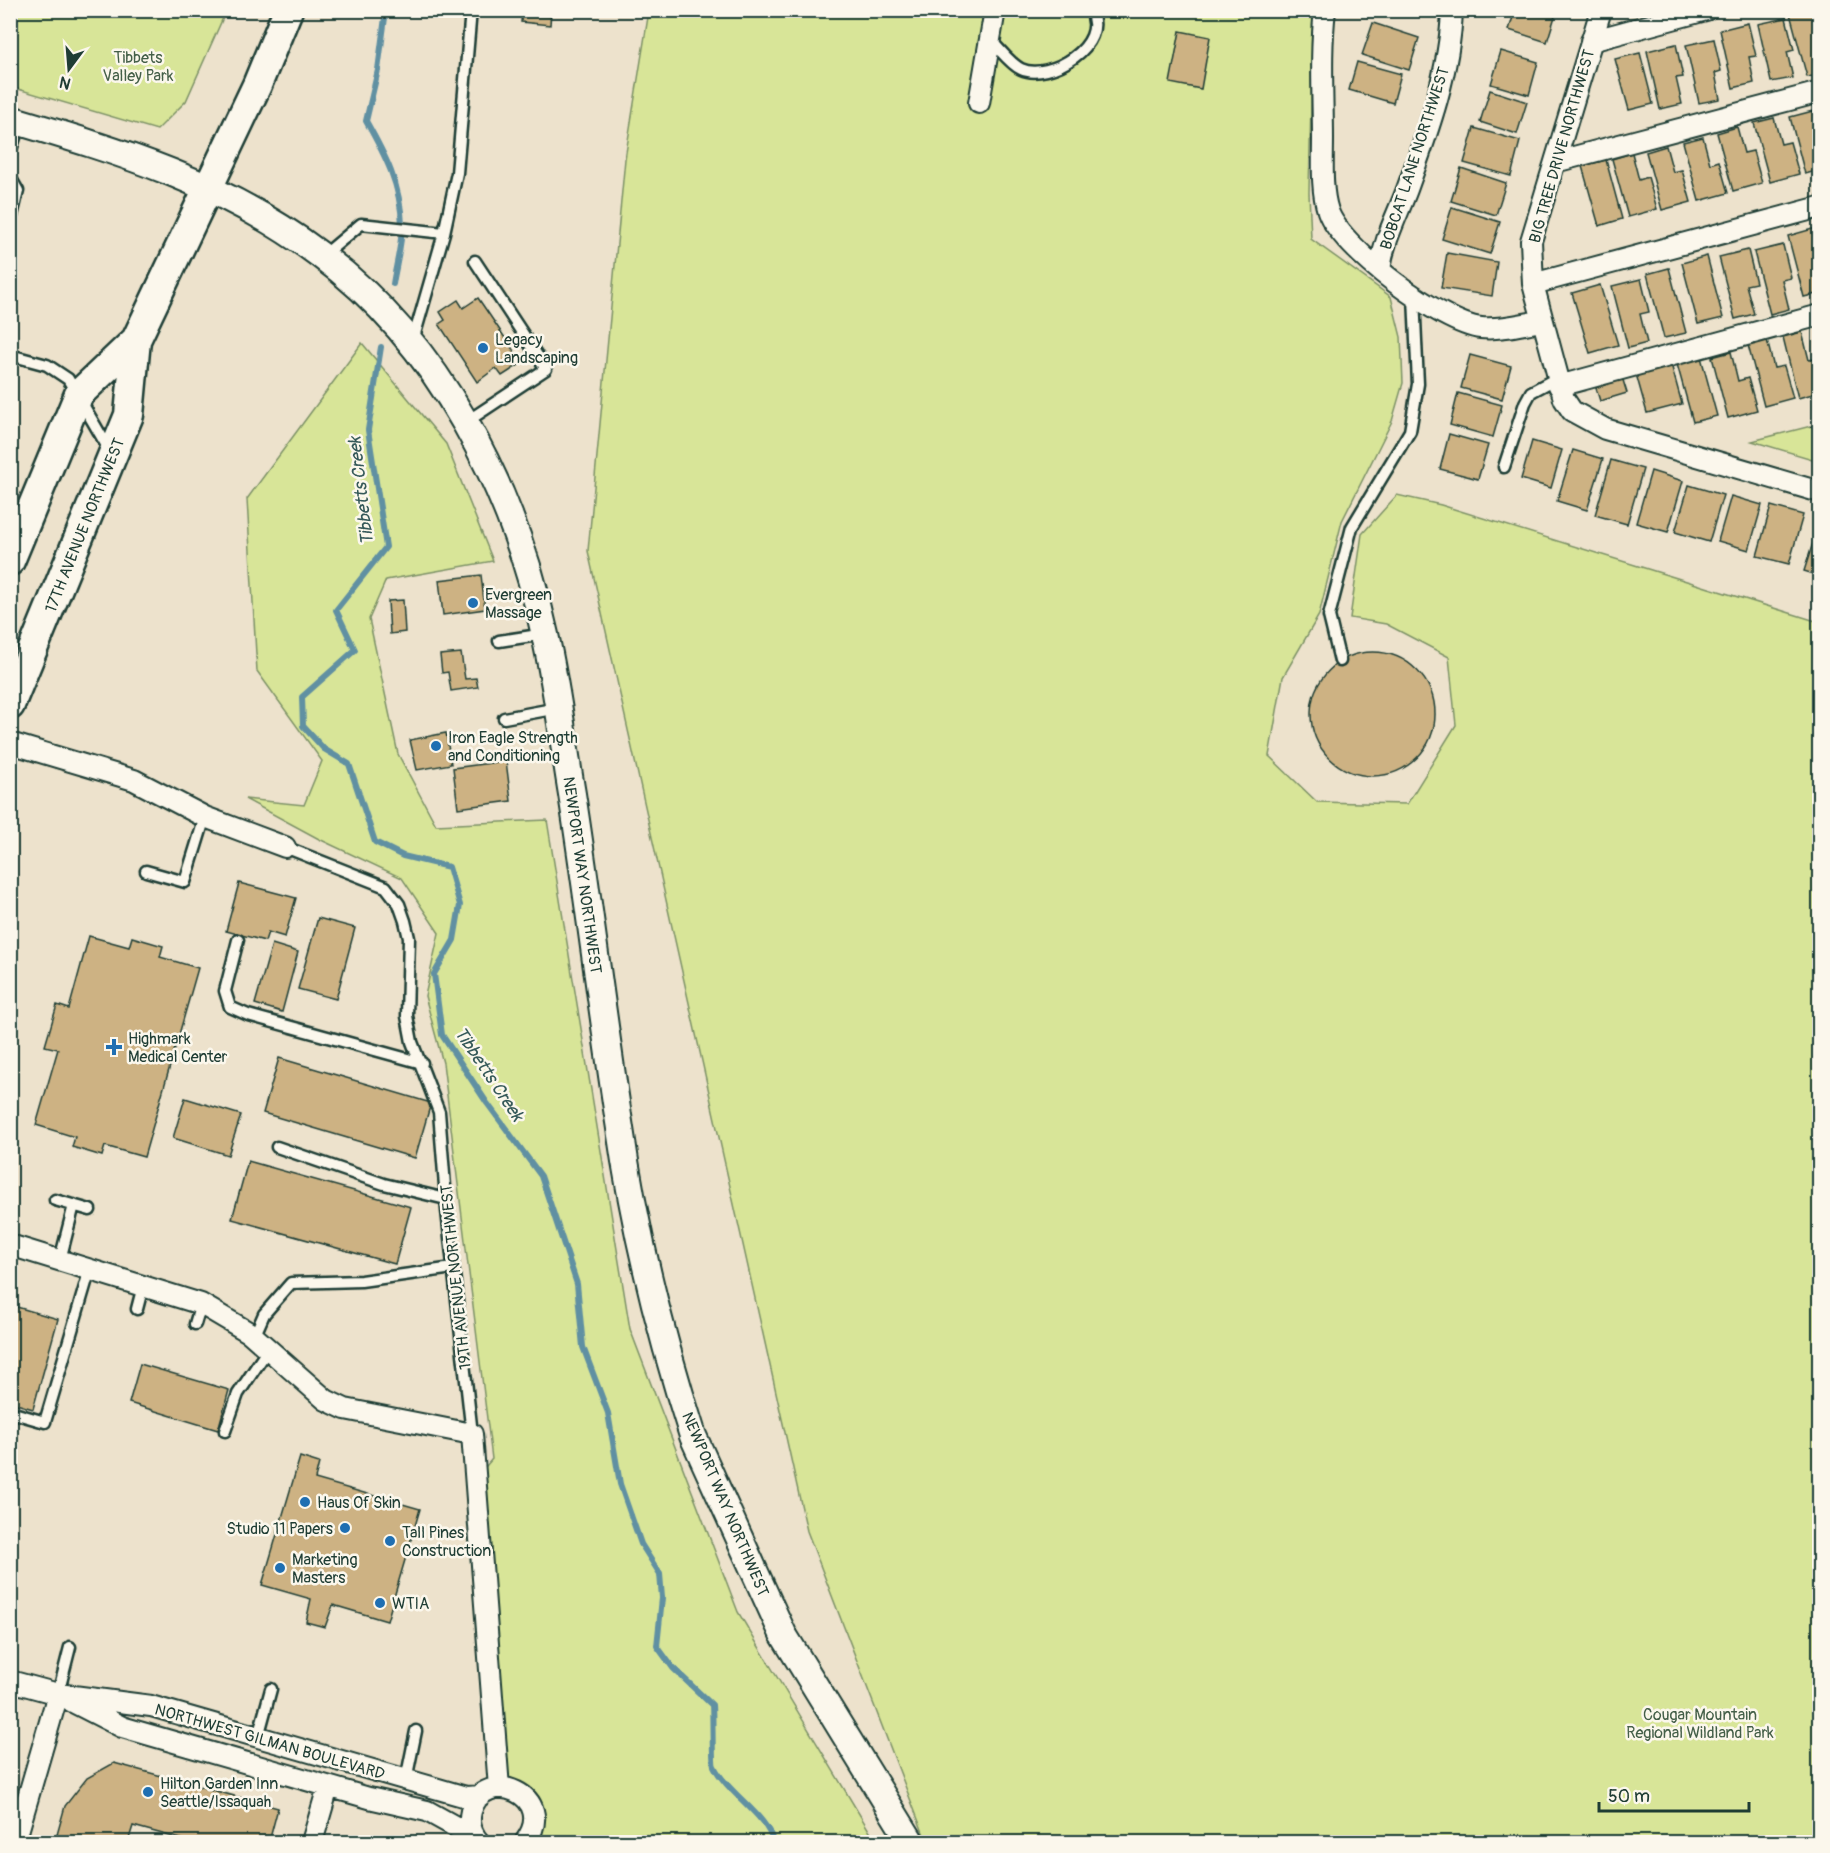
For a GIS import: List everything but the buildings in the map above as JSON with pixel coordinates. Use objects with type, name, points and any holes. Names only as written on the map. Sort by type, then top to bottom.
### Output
[{"type":"main road","name":"17TH AVENUE NORTHWEST","points":[[10,705],[129,415],[136,340],[257,85],[288,10]]},
{"type":"main road","name":"17TH AVENUE NORTHWEST","points":[[10,561],[79,394],[136,340]]},
{"type":"street","points":[[979,103],[995,10]]},
{"type":"street","points":[[1325,10],[1322,45],[1323,167],[1328,211],[1357,251],[1380,270],[1414,297],[1464,323],[1481,328],[1540,321]]},
{"type":"street","name":"BOBCAT LANE NORTHWEST","points":[[1380,270],[1383,248],[1407,189],[1451,46],[1452,10]]},
{"type":"street","name":"BIG TREE DRIVE NORTHWEST","points":[[1601,10],[1532,241],[1533,284],[1540,321],[1558,382],[1572,411],[1605,429],[1820,492]]},
{"type":"street","points":[[1591,41],[1706,10]]},
{"type":"street","points":[[1556,162],[1820,92]]},
{"type":"street","name":"NEWPORT WAY NORTHWEST","points":[[15,121],[145,161],[210,187],[261,215],[323,256],[369,296],[412,344],[465,422],[496,485],[520,545],[545,633],[619,1127],[653,1301],[693,1436],[783,1634],[911,1842]]},
{"type":"street","points":[[1533,284],[1820,207]]},
{"type":"street","points":[[1558,382],[1820,315]]},
{"type":"street","points":[[10,743],[134,780],[205,817],[285,847]]},
{"type":"street","points":[[10,1245],[201,1304],[261,1342],[319,1394],[345,1409],[472,1434]]},
{"type":"street","name":"19TH AVENUE NORTHWEST","points":[[472,1434],[499,1788]]},
{"type":"street","name":"NORTHWEST GILMAN BOULEVARD","points":[[10,1681],[58,1694],[151,1706],[466,1797],[480,1796]]},
{"type":"street","points":[[15,1842],[58,1694]]},
{"type":"street","name":"NORTHWEST GILMAN BOULEVARD","points":[[58,1694],[122,1727],[328,1787],[427,1811],[477,1840]]},
{"type":"street","points":[[314,1842],[328,1787]]},
{"type":"street","points":[[477,1840],[470,1820],[474,1803],[480,1796],[499,1788],[518,1792],[530,1805],[534,1826],[525,1842]]},
{"type":"lane","points":[[412,344],[444,233],[457,173],[471,10]]},
{"type":"lane","points":[[990,40],[1020,69],[1034,71],[1060,65],[1084,52],[1093,33],[1093,16],[1090,10]]},
{"type":"lane","points":[[10,153],[15,121]]},
{"type":"lane","points":[[10,177],[18,191],[10,224]]},
{"type":"lane","points":[[323,256],[361,224],[444,233]]},
{"type":"lane","points":[[465,422],[546,369],[475,261]]},
{"type":"lane","points":[[1340,661],[1329,616],[1352,526],[1410,431],[1418,384],[1414,297]]},
{"type":"lane","points":[[10,355],[35,361],[59,371],[79,394],[112,455]]},
{"type":"lane","points":[[1504,467],[1525,403],[1531,392],[1558,382]]},
{"type":"lane","points":[[499,641],[545,633]]},
{"type":"lane","points":[[504,718],[558,708]]},
{"type":"lane","points":[[146,871],[185,882],[205,817]]},
{"type":"lane","name":"19TH AVENUE NORTHWEST","points":[[285,847],[376,882],[386,887],[399,904],[409,938],[407,1016],[412,1042],[440,1112],[446,1199],[472,1434]]},
{"type":"lane","points":[[238,939],[225,991],[230,1007],[248,1015],[422,1063]]},
{"type":"lane","points":[[277,1147],[384,1184],[446,1199]]},
{"type":"lane","points":[[55,1200],[90,1210]]},
{"type":"lane","points":[[60,1260],[74,1205]]},
{"type":"lane","points":[[225,1431],[238,1394],[261,1342],[264,1314],[291,1283],[361,1281],[453,1268]]},
{"type":"lane","points":[[10,1412],[45,1422],[90,1269]]},
{"type":"lane","points":[[137,1309],[143,1286]]},
{"type":"lane","points":[[195,1324],[201,1304]]},
{"type":"lane","points":[[58,1694],[70,1647]]},
{"type":"lane","points":[[258,1737],[271,1689]]},
{"type":"lane","points":[[406,1780],[416,1731]]},
{"type":"green space","name":"Tibbets Valley Park","points":[[10,11],[226,11],[186,101],[157,130],[11,87]]},
{"type":"green space","name":"Cougar Mountain Regional Wildland Park","points":[[649,11],[1313,11],[1309,193],[1311,239],[1391,297],[1401,337],[1403,383],[1392,421],[1342,521],[1319,615],[1283,677],[1269,756],[1317,802],[1407,804],[1456,725],[1449,657],[1386,624],[1350,618],[1362,534],[1397,495],[1441,505],[1819,622],[1819,1842],[929,1842],[924,1835],[807,1531],[588,551],[625,159]]},
{"type":"green space","points":[[362,343],[446,444],[493,561],[386,580],[369,619],[398,754],[436,825],[547,820],[630,1329],[738,1612],[876,1842],[525,1842],[534,1818],[505,1788],[475,1479],[492,1459],[443,1063],[425,996],[439,933],[402,878],[319,839],[245,799],[304,805],[322,761],[257,671],[247,499]]},
{"type":"green space","points":[[1819,424],[1819,461],[1752,441]]},
{"type":"waterway","name":"Tibbetts Creek","points":[[386,10],[378,70],[366,121],[391,171],[399,197],[401,240],[393,284]]},
{"type":"waterway","name":"Tibbetts Creek","points":[[381,347],[368,430],[386,547],[336,610],[355,650],[302,697],[303,726],[324,749],[349,764],[375,842],[403,856],[449,867],[460,905],[454,940],[434,974],[442,1035],[487,1103],[541,1176],[577,1284],[583,1347],[608,1413],[620,1484],[641,1544],[660,1574],[662,1598],[657,1646],[673,1668],[712,1705],[714,1766],[728,1786],[764,1823],[773,1842]]},
{"type":"place","name":"Legacy Landscaping","points":[[483,348]]},
{"type":"place","name":"Evergreen Massage","points":[[473,603]]},
{"type":"place","name":"Iron Eagle Strength and Conditioning","points":[[436,746]]},
{"type":"place","name":"Highmark Medical Center","points":[[114,1047]]},
{"type":"place","name":"Haus Of Skin","points":[[305,1502]]},
{"type":"place","name":"Studio 11 Papers","points":[[345,1528]]},
{"type":"place","name":"Tall Pines Construction","points":[[390,1541]]},
{"type":"place","name":"Marketing Masters","points":[[280,1568]]},
{"type":"place","name":"WTIA","points":[[380,1603]]},
{"type":"place","name":"Hilton Garden Inn Seattle/Issaquah","points":[[148,1792]]}]
